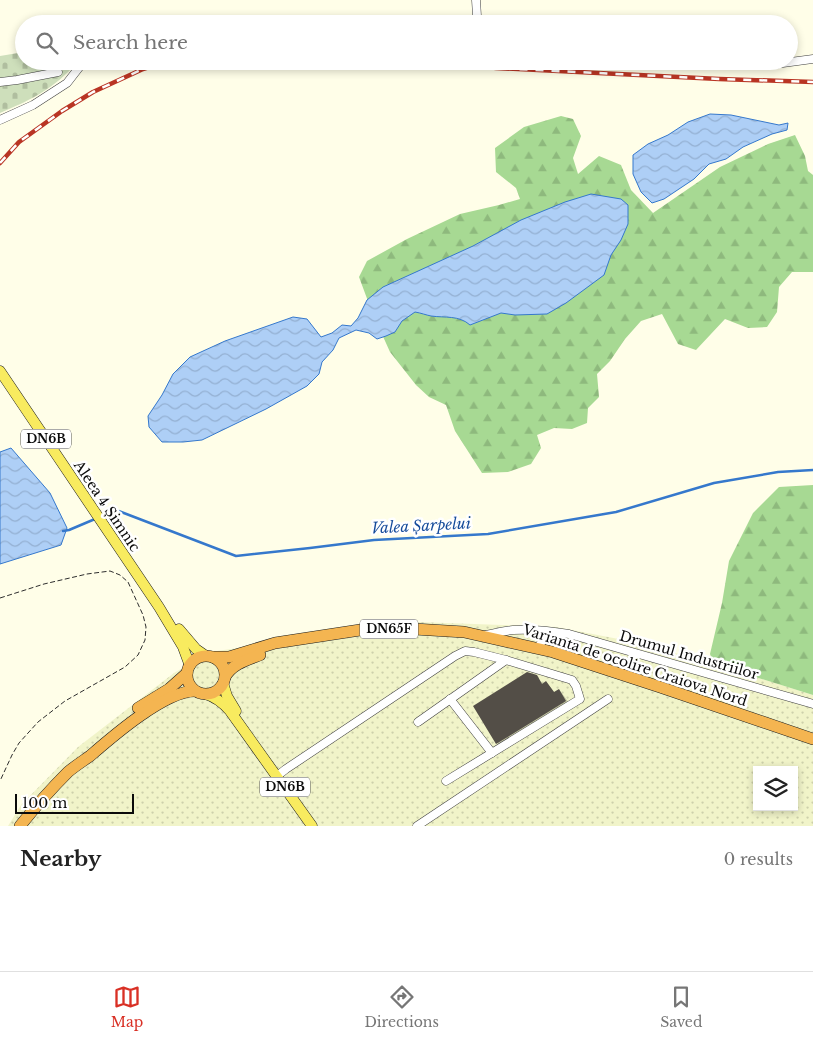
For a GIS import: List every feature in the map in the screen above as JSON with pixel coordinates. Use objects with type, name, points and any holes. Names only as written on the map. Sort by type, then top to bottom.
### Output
[{"type":"highway","name":"Varianta de ocolire Craiova Nord","points":[[209,657],[229,657],[275,643],[353,631],[385,629],[464,632],[554,652],[813,739]]},
{"type":"highway","name":"Varianta de ocolire Craiova Nord","points":[[224,680],[230,670],[237,664],[274,651],[296,640]]},
{"type":"highway","points":[[71,770],[79,758],[103,735],[133,712],[169,689],[189,669],[194,660],[200,657],[209,657]]},
{"type":"highway","name":"DN6B","points":[[209,657],[218,660],[222,665],[225,671],[224,680]]},
{"type":"highway","name":"DN6B","points":[[189,669],[188,680],[191,686],[200,692]]},
{"type":"highway","points":[[20,826],[47,794],[71,770],[112,737],[177,694],[184,692],[213,693],[219,689],[224,680]]},
{"type":"main road","name":"Aleea 4 Șimnic","points":[[0,371],[159,607],[184,647],[189,669]]},
{"type":"main road","name":"Aleea 4 Șimnic","points":[[159,607],[190,642],[209,657]]},
{"type":"main road","name":"DN6B","points":[[224,680],[230,702],[257,749]]},
{"type":"main road","name":"DN6B","points":[[200,692],[212,696],[224,704],[312,826]]},
{"type":"street","points":[[476,0],[476,15]]},
{"type":"street","points":[[798,61],[813,59]]},
{"type":"street","points":[[0,120],[33,105],[66,83],[77,70]]},
{"type":"street","points":[[0,82],[58,72]]},
{"type":"street","name":"Drumul Industriilor","points":[[482,635],[512,630],[558,632],[813,704]]},
{"type":"street","points":[[538,648],[541,641],[547,636],[558,632]]},
{"type":"street","points":[[277,776],[383,703],[465,651],[506,660],[572,680],[580,699],[446,781]]},
{"type":"street","points":[[418,722],[506,660]]},
{"type":"street","points":[[450,699],[492,753]]},
{"type":"street","points":[[417,826],[608,699]]},
{"type":"path","points":[[0,598],[44,584],[110,571],[120,574],[128,582],[143,615],[146,627],[145,640],[138,654],[125,667],[65,701],[38,722],[19,743],[0,781]]},
{"type":"green space","points":[[15,54],[15,70],[70,70],[38,95],[0,113],[0,56]]},
{"type":"green space","points":[[561,116],[573,119],[581,136],[573,158],[578,174],[599,156],[621,165],[631,190],[653,213],[720,167],[768,144],[795,135],[805,156],[808,171],[813,175],[813,272],[792,272],[779,287],[777,312],[767,327],[748,328],[725,319],[696,350],[678,344],[662,314],[641,321],[625,339],[610,361],[597,374],[599,397],[588,408],[587,423],[572,429],[554,428],[537,435],[541,448],[531,464],[508,472],[482,473],[455,431],[446,405],[429,397],[416,385],[390,352],[359,277],[367,261],[407,239],[460,214],[520,199],[516,188],[496,172],[495,148],[524,127]]},
{"type":"green space","points":[[813,485],[813,695],[714,664],[710,654],[722,603],[729,561],[753,513],[779,487]]},
{"type":"green space","points":[[388,621],[556,627],[655,646],[714,664],[813,695],[813,826],[8,826],[21,805],[78,747],[174,673],[210,652],[238,648],[282,636]]},
{"type":"water","points":[[710,114],[731,115],[779,125],[788,123],[787,130],[772,134],[743,147],[726,159],[709,164],[694,179],[664,199],[652,203],[641,192],[633,174],[633,155],[648,144],[668,135],[688,122]]},
{"type":"water","points":[[591,194],[621,199],[628,205],[628,224],[621,240],[611,255],[604,275],[566,303],[547,314],[515,315],[501,313],[470,325],[457,318],[431,316],[415,312],[402,321],[395,332],[386,336],[377,339],[369,333],[356,330],[339,338],[333,350],[322,362],[319,374],[307,386],[266,409],[202,440],[162,442],[149,427],[148,416],[173,374],[190,357],[225,341],[293,317],[307,319],[321,337],[332,333],[342,325],[351,326],[358,318],[367,300],[383,287],[473,246],[521,220],[565,202]]},
{"type":"water","points":[[11,448],[50,493],[67,528],[61,545],[0,564],[0,452]]},
{"type":"building","points":[[527,672],[537,675],[542,684],[546,681],[554,692],[559,689],[566,701],[496,744],[473,706]]},
{"type":"waterway","name":"Valea Șarpelui","points":[[100,517],[116,510],[236,556],[374,540],[488,534],[616,512],[714,483],[778,472],[813,470]]},
{"type":"waterway","name":"Valea Șarpelui","points":[[63,531],[95,519]]},
{"type":"railway","points":[[0,163],[19,142],[62,111],[93,92],[141,70]]},
{"type":"railway","points":[[537,70],[813,82]]}]
